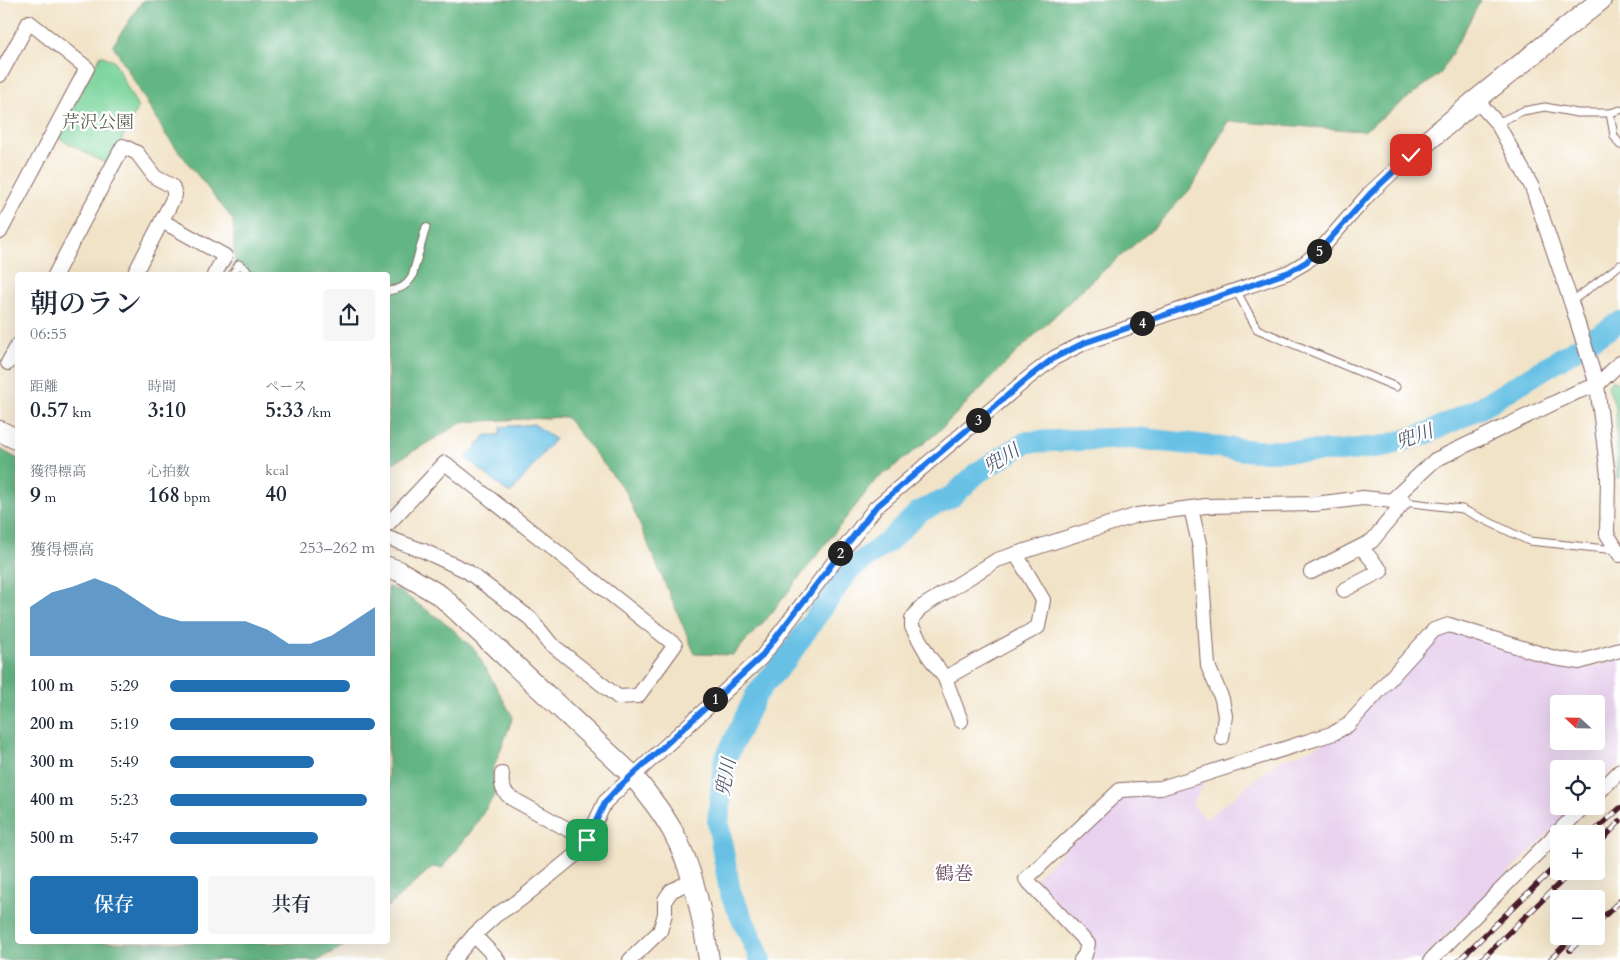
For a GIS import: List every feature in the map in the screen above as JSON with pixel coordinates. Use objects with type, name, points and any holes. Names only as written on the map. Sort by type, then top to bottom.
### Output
[{"type":"street","points":[[453,960],[474,935],[496,915],[522,899],[575,855],[587,840],[605,802],[760,658],[875,508],[1028,378],[1054,358],[1084,343],[1289,272],[1306,262],[1321,249],[1370,194],[1411,155],[1476,100],[1601,0]]},
{"type":"street","points":[[0,75],[29,22],[87,68],[0,232]]},
{"type":"street","points":[[1476,100],[1497,123],[1532,187],[1596,382],[1608,476],[1607,534],[1619,551]]},
{"type":"street","points":[[57,272],[123,146],[136,153],[155,177],[172,186],[175,195],[136,272]]},
{"type":"street","points":[[162,221],[225,256],[216,272]]},
{"type":"street","points":[[8,364],[15,351]]},
{"type":"street","points":[[1312,572],[1372,541],[1398,501],[1436,460],[1596,382],[1620,363]]},
{"type":"street","points":[[0,431],[15,438]]},
{"type":"street","points":[[390,522],[445,462],[675,646],[638,696],[618,697],[551,644],[532,619],[466,571],[424,551],[390,539]]},
{"type":"street","points":[[961,721],[946,678],[928,656],[912,627],[912,619],[920,608],[997,560],[1136,515],[1206,506],[1315,504],[1363,498],[1398,501]]},
{"type":"street","points":[[1191,508],[1200,548],[1208,666],[1222,699],[1225,716],[1222,738]]},
{"type":"street","points":[[1344,590],[1382,571],[1360,547]]},
{"type":"street","points":[[946,678],[1038,627],[1043,600],[1016,554]]},
{"type":"street","points":[[390,568],[441,596],[633,776],[654,801],[672,829],[693,880],[702,915],[710,960]]},
{"type":"street","points":[[1081,960],[1086,955],[1088,944],[1026,879],[1120,790],[1161,788],[1334,733],[1348,725],[1434,630],[1449,625],[1554,658],[1579,662],[1620,650]]},
{"type":"street","points":[[1605,786],[1620,771]]},
{"type":"street","points":[[502,774],[501,784],[504,793],[587,840]]},
{"type":"street","points":[[1431,960],[1575,815]]},
{"type":"street","points":[[630,960],[660,931],[666,900],[671,891],[693,880]]},
{"type":"street","points":[[474,935],[498,960]]},
{"type":"lane","points":[[1497,123],[1523,111],[1545,107],[1577,113],[1610,113],[1620,110]]},
{"type":"lane","points":[[1610,113],[1614,136],[1620,145]]},
{"type":"lane","points":[[390,291],[402,289],[412,278],[426,227]]},
{"type":"lane","points":[[234,272],[239,264],[248,272]]},
{"type":"lane","points":[[1571,304],[1620,265]]},
{"type":"lane","points":[[1236,290],[1257,329],[1396,387]]},
{"type":"lane","points":[[1398,501],[1462,509],[1529,541],[1619,551]]},
{"type":"shaded area","points":[[1449,630],[1583,668],[1600,665],[1620,657],[1620,762],[1605,777],[1605,760],[1550,760],[1550,815],[1567,815],[1557,825],[1550,825],[1550,832],[1421,960],[1088,960],[1095,953],[1094,941],[1036,882],[1037,877],[1116,800],[1127,795],[1165,793],[1206,781],[1192,804],[1206,819],[1280,760],[1297,755],[1334,739],[1431,639]]},
{"type":"green space","points":[[143,0],[1481,0],[1441,73],[1364,131],[1228,121],[1193,186],[1154,228],[1091,281],[937,433],[875,481],[770,615],[733,655],[695,654],[626,492],[566,417],[463,422],[390,465],[390,272],[235,272],[233,220],[166,135],[113,45]]},
{"type":"green space","name":"芹沢公園","points":[[101,55],[114,61],[138,108],[108,165],[57,137]]},
{"type":"green space","points":[[1612,379],[1620,385],[1620,478],[1617,478],[1616,409],[1608,387]]},
{"type":"green space","points":[[0,449],[15,457],[15,944],[347,944],[317,960],[0,960]]},
{"type":"green space","points":[[390,588],[399,591],[447,624],[475,650],[513,717],[493,769],[495,794],[473,829],[442,868],[432,867],[390,905]]},
{"type":"water","points":[[534,424],[555,439],[510,494],[466,458],[486,435],[499,435],[501,427]]},
{"type":"waterway","name":"兜川","points":[[760,960],[730,892],[718,822],[724,762],[756,695],[785,661],[848,571],[890,540],[919,512],[953,496],[977,473],[1027,442],[1134,438],[1255,451],[1340,451],[1385,446],[1425,434],[1480,408],[1620,322]]},
{"type":"railway","points":[[1601,825],[1620,808]]},
{"type":"railway","points":[[1605,837],[1620,821]]},
{"type":"railway","points":[[1459,960],[1550,872]]},
{"type":"railway","points":[[1481,960],[1563,880]]},
{"type":"railway","points":[[1605,915],[1620,901]]},
{"type":"railway","points":[[1550,960],[1565,945]]},
{"type":"railway","points":[[1570,950],[1575,945]]},
{"type":"district","name":"鶴巻","points":[[954,873]]},
{"type":"route","points":[[587,840],[605,802],[616,790],[760,658],[875,508],[957,437],[1054,358],[1084,343],[1289,272],[1306,262],[1321,249],[1370,194],[1411,155]]}]
